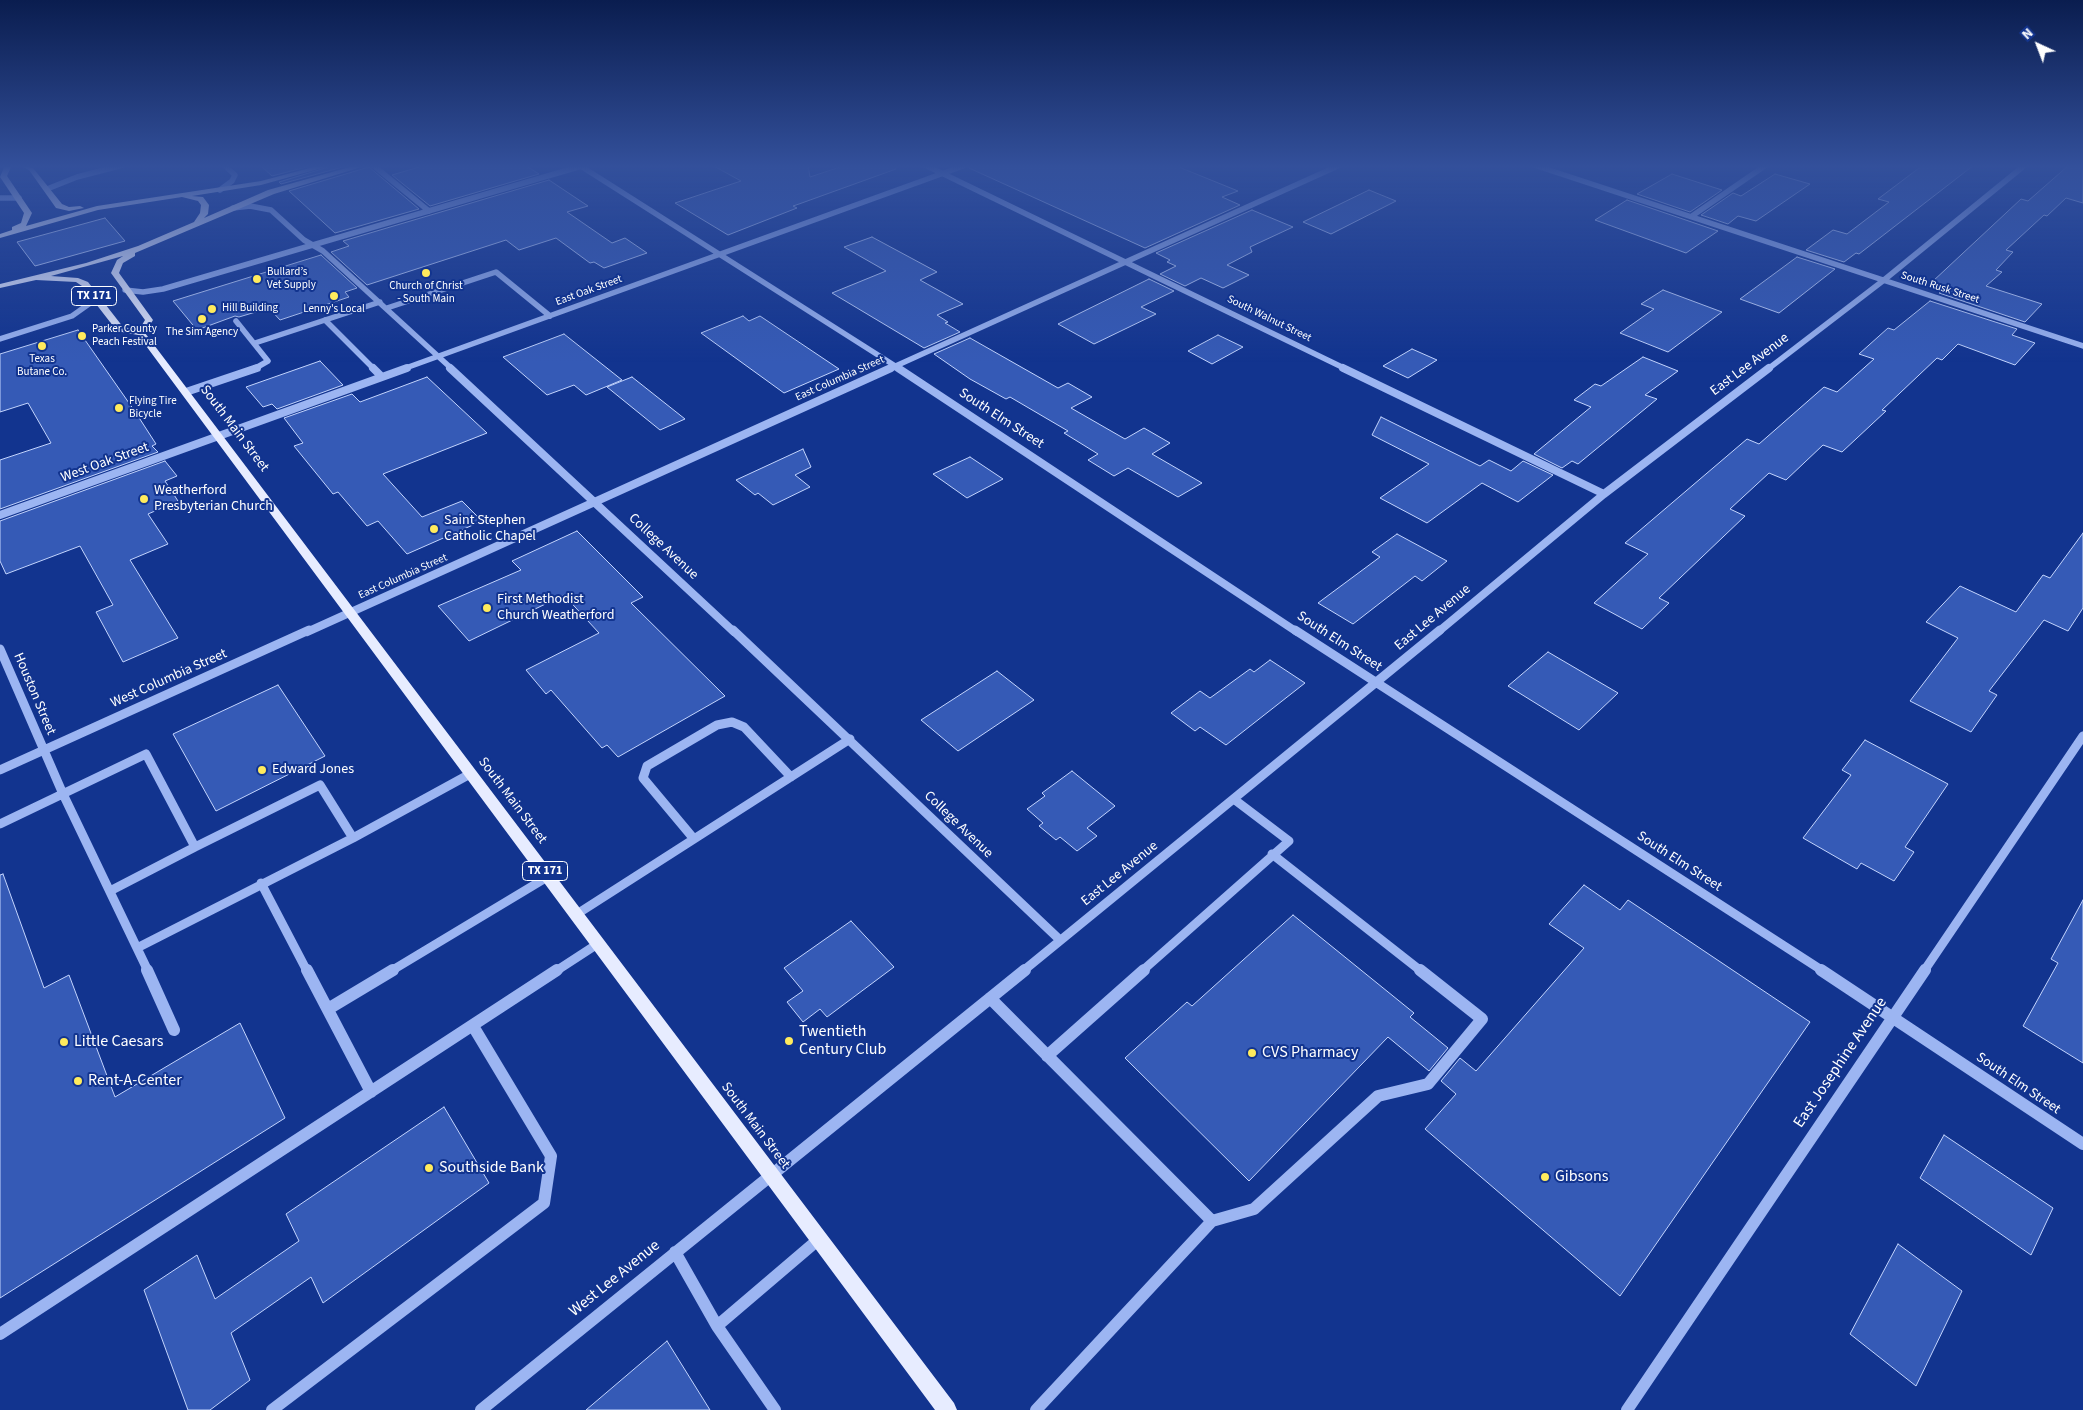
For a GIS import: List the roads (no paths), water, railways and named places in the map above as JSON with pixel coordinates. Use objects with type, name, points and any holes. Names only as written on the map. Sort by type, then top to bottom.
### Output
[{"type":"main road","points":[[4,235],[19,231]]},
{"type":"main road","points":[[0,286],[38,278],[141,248],[179,231]]},
{"type":"main road","name":"TX 171","points":[[38,278],[78,280],[85,284],[120,329],[140,333],[149,320],[117,279],[115,273],[120,262],[141,248]]},
{"type":"main road","name":"South Main Street","points":[[140,333],[219,436],[470,774],[578,914],[947,1410]]},
{"type":"street","name":"College Avenue","points":[[292,231],[312,246],[323,251],[440,356],[850,739],[1060,940]]},
{"type":"street","points":[[126,290],[143,292],[163,289],[363,231]]},
{"type":"street","name":"South Elm Street","points":[[684,231],[894,365],[1376,684],[1892,1016],[2083,1144]]},
{"type":"street","name":"East Oak Street","points":[[219,436],[785,231]]},
{"type":"street","name":"South Walnut Street","points":[[1062,231],[1604,494]]},
{"type":"street","name":"East Columbia Street","points":[[350,612],[894,365],[1196,231]]},
{"type":"street","name":"South Rusk Street","points":[[1736,231],[2083,346]]},
{"type":"street","name":"East Lee Avenue","points":[[770,1174],[1235,800],[1604,494],[1884,280],[1944,231]]},
{"type":"street","points":[[387,308],[496,272],[550,316]]},
{"type":"street","points":[[0,339],[72,316],[96,299]]},
{"type":"street","points":[[255,343],[380,302]]},
{"type":"street","points":[[325,320],[382,377]]},
{"type":"street","points":[[186,392],[266,364],[267,358],[236,321]]},
{"type":"street","name":"West Oak Street","points":[[0,515],[219,436]]},
{"type":"street","name":"West Columbia Street","points":[[0,770],[350,612]]},
{"type":"street","name":"Houston Street","points":[[0,649],[63,794],[174,1030]]},
{"type":"street","points":[[694,839],[643,778],[648,766],[717,725],[732,722],[744,727],[791,777]]},
{"type":"street","name":"East Josephine Avenue","points":[[1627,1410],[2083,736]]},
{"type":"street","points":[[578,914],[850,739]]},
{"type":"street","points":[[0,824],[146,754],[195,848]]},
{"type":"street","points":[[137,948],[261,883],[353,838],[470,774]]},
{"type":"street","points":[[110,891],[320,785],[353,838]]},
{"type":"street","points":[[1047,1056],[1272,854],[1289,841],[1235,800]]},
{"type":"street","points":[[1036,1410],[1212,1221],[1254,1209],[1378,1096],[1428,1084],[1482,1019],[1272,854]]},
{"type":"street","points":[[328,1009],[549,876]]},
{"type":"street","points":[[261,883],[371,1092]]},
{"type":"street","points":[[0,1334],[599,944]]},
{"type":"street","points":[[990,998],[1212,1221]]},
{"type":"street","points":[[272,1410],[544,1203],[551,1156],[472,1026]]},
{"type":"street","name":"West Lee Avenue","points":[[481,1410],[770,1174]]},
{"type":"street","points":[[717,1326],[819,1239]]},
{"type":"street","points":[[675,1252],[717,1326],[775,1410]]},
{"type":"place","name":"Church of Christ - South Main","points":[[426,273]]},
{"type":"place","name":"Bullard’s Vet Supply","points":[[257,279]]},
{"type":"place","name":"Lenny's Local","points":[[334,296]]},
{"type":"place","name":"Hill Building","points":[[212,309]]},
{"type":"place","name":"The Sim Agency","points":[[202,319]]},
{"type":"place","name":"Parker County Peach Festival","points":[[82,336]]},
{"type":"place","name":"Texas Butane Co.","points":[[42,346]]},
{"type":"place","name":"Flying Tire Bicycle","points":[[119,408]]},
{"type":"place","name":"Weatherford Presbyterian Church","points":[[144,499]]},
{"type":"place","name":"Saint Stephen Catholic Chapel","points":[[434,529]]},
{"type":"place","name":"First Methodist Church Weatherford","points":[[487,608]]},
{"type":"place","name":"Edward Jones","points":[[262,770]]},
{"type":"place","name":"Twentieth Century Club","points":[[789,1041]]},
{"type":"place","name":"Little Caesars","points":[[64,1042]]},
{"type":"place","name":"CVS Pharmacy","points":[[1252,1053]]},
{"type":"place","name":"Rent-A-Center","points":[[78,1081]]},
{"type":"place","name":"Southside Bank","points":[[429,1168]]},
{"type":"place","name":"Gibsons","points":[[1545,1177]]}]
